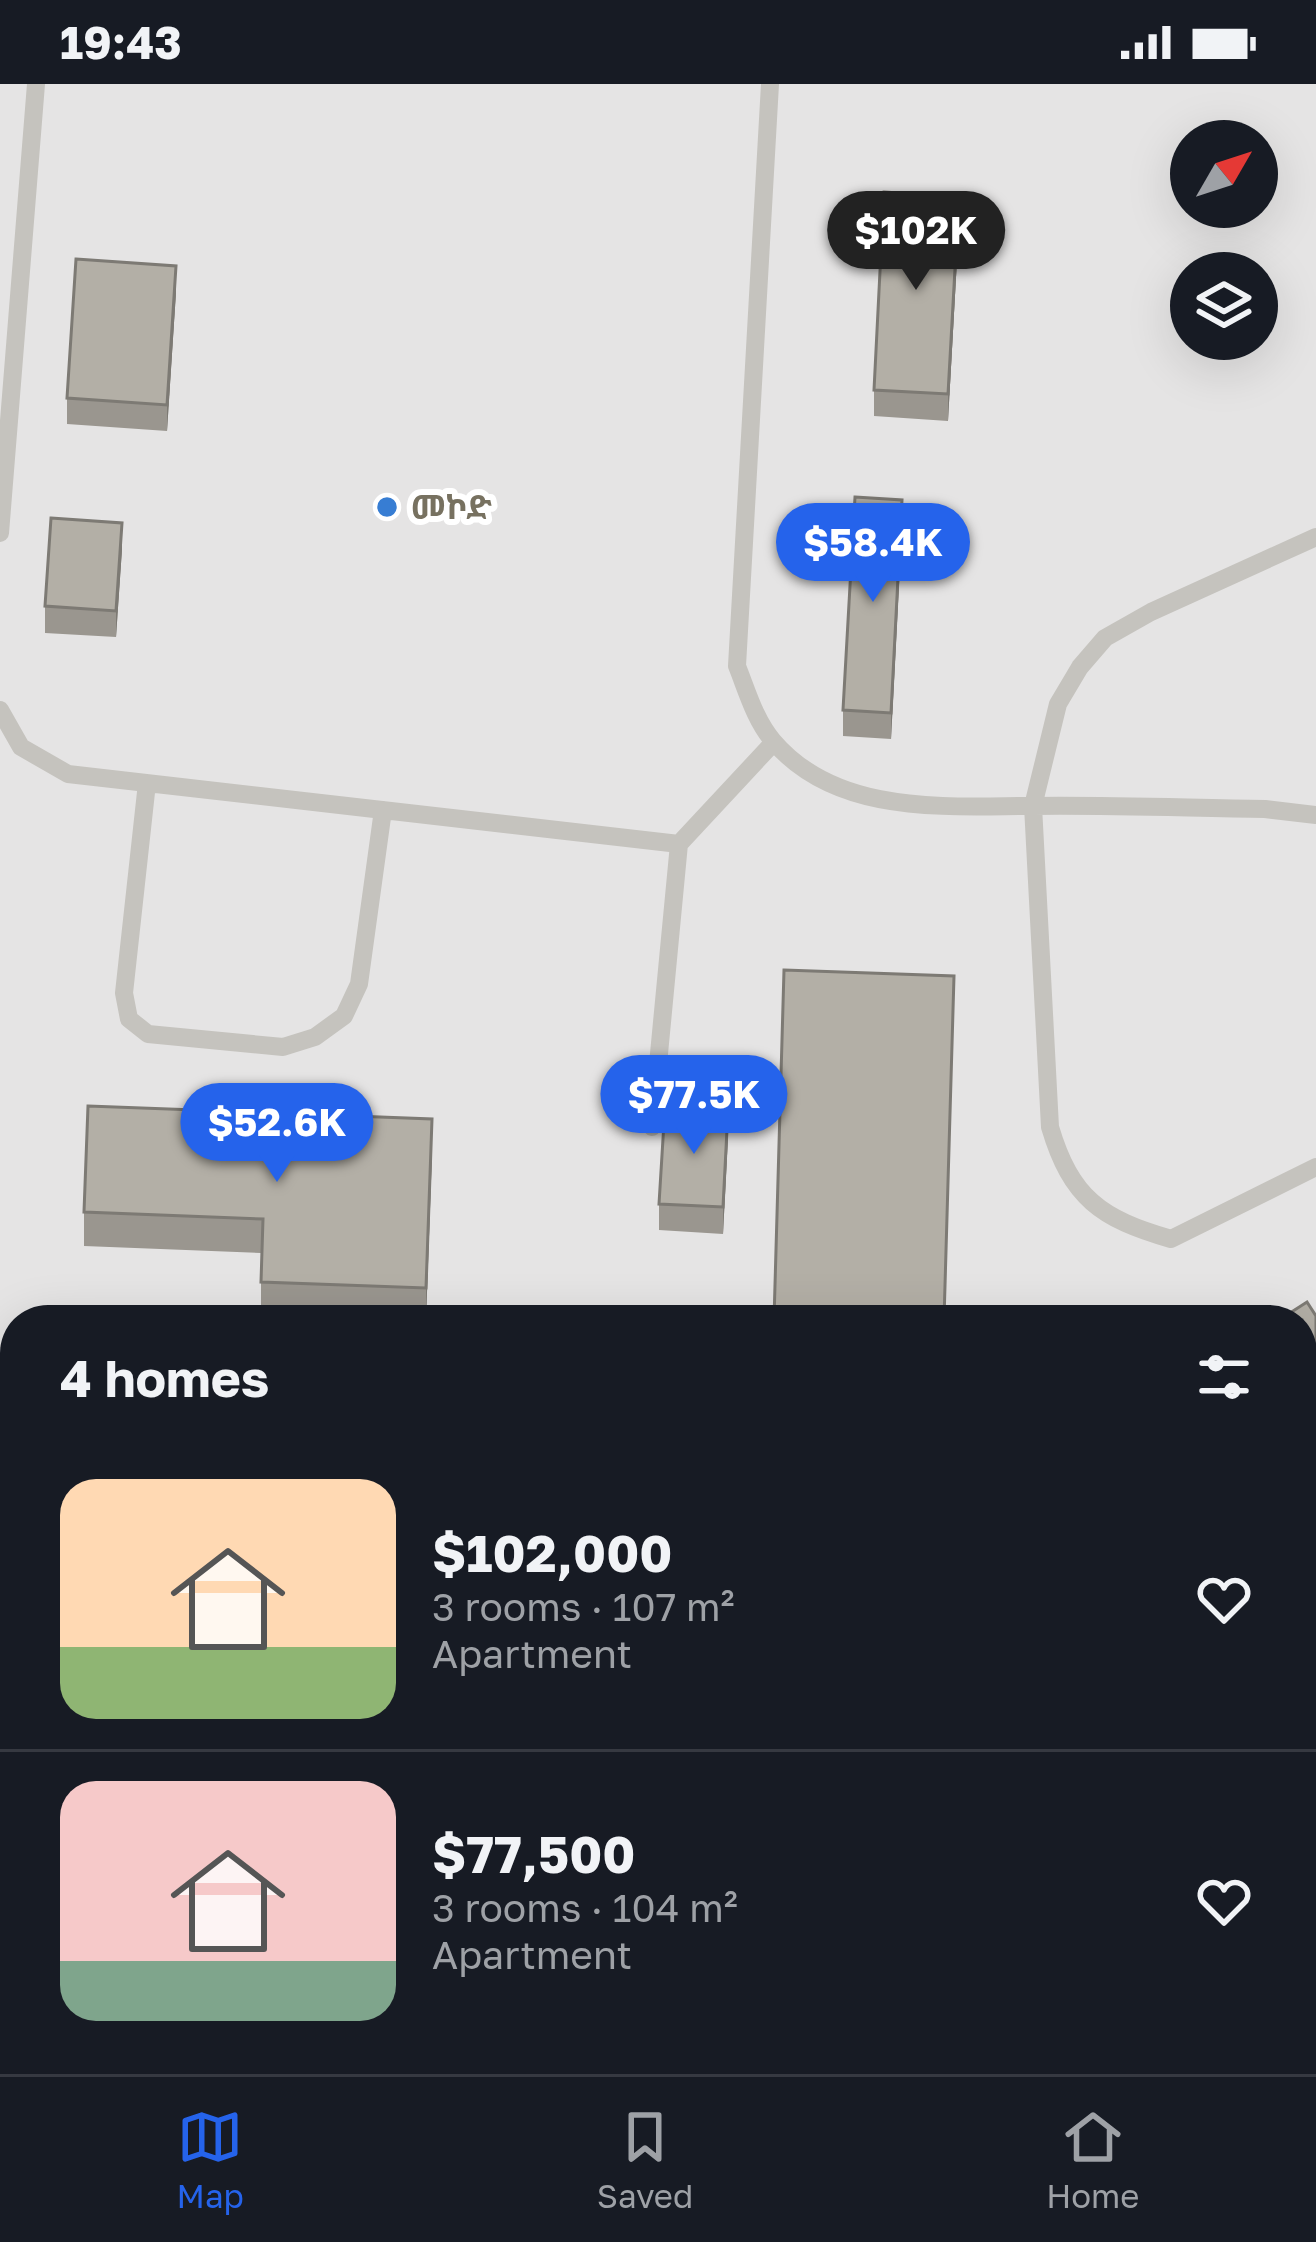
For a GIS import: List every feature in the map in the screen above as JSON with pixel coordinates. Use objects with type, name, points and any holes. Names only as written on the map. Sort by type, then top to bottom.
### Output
[{"type":"lane","points":[[0,533],[36,84]]},
{"type":"lane","points":[[770,84],[737,666],[753,709],[773,742],[819,777],[883,802],[950,808],[1265,809],[1316,815]]},
{"type":"lane","points":[[1316,537],[1105,638],[1058,704],[1033,806],[1050,1127],[1063,1169],[1096,1206],[1131,1228],[1171,1240],[1316,1167]]},
{"type":"lane","points":[[0,710],[21,747],[68,774],[679,844]]},
{"type":"lane","points":[[652,1126],[679,844],[773,742]]},
{"type":"lane","points":[[147,783],[124,993],[129,1018],[148,1034],[284,1047],[315,1037],[344,1016],[359,984],[383,810]]},
{"type":"shaded area","points":[[0,84],[1316,84],[1316,1305],[0,1305]]},
{"type":"building","points":[[884,192],[959,197],[948,394],[874,390]]},
{"type":"building","points":[[76,259],[176,266],[167,405],[67,398]]},
{"type":"building","points":[[855,497],[902,500],[891,713],[843,710]]},
{"type":"building","points":[[51,518],[122,523],[116,611],[45,606]]},
{"type":"building","points":[[784,970],[954,976],[944,1305],[774,1305]]},
{"type":"building","points":[[88,1106],[432,1119],[426,1288],[261,1282],[263,1219],[84,1212]]},
{"type":"building","points":[[665,1106],[728,1110],[723,1207],[659,1204]]},
{"type":"place","name":"መኮድ","points":[[387,507]]}]
